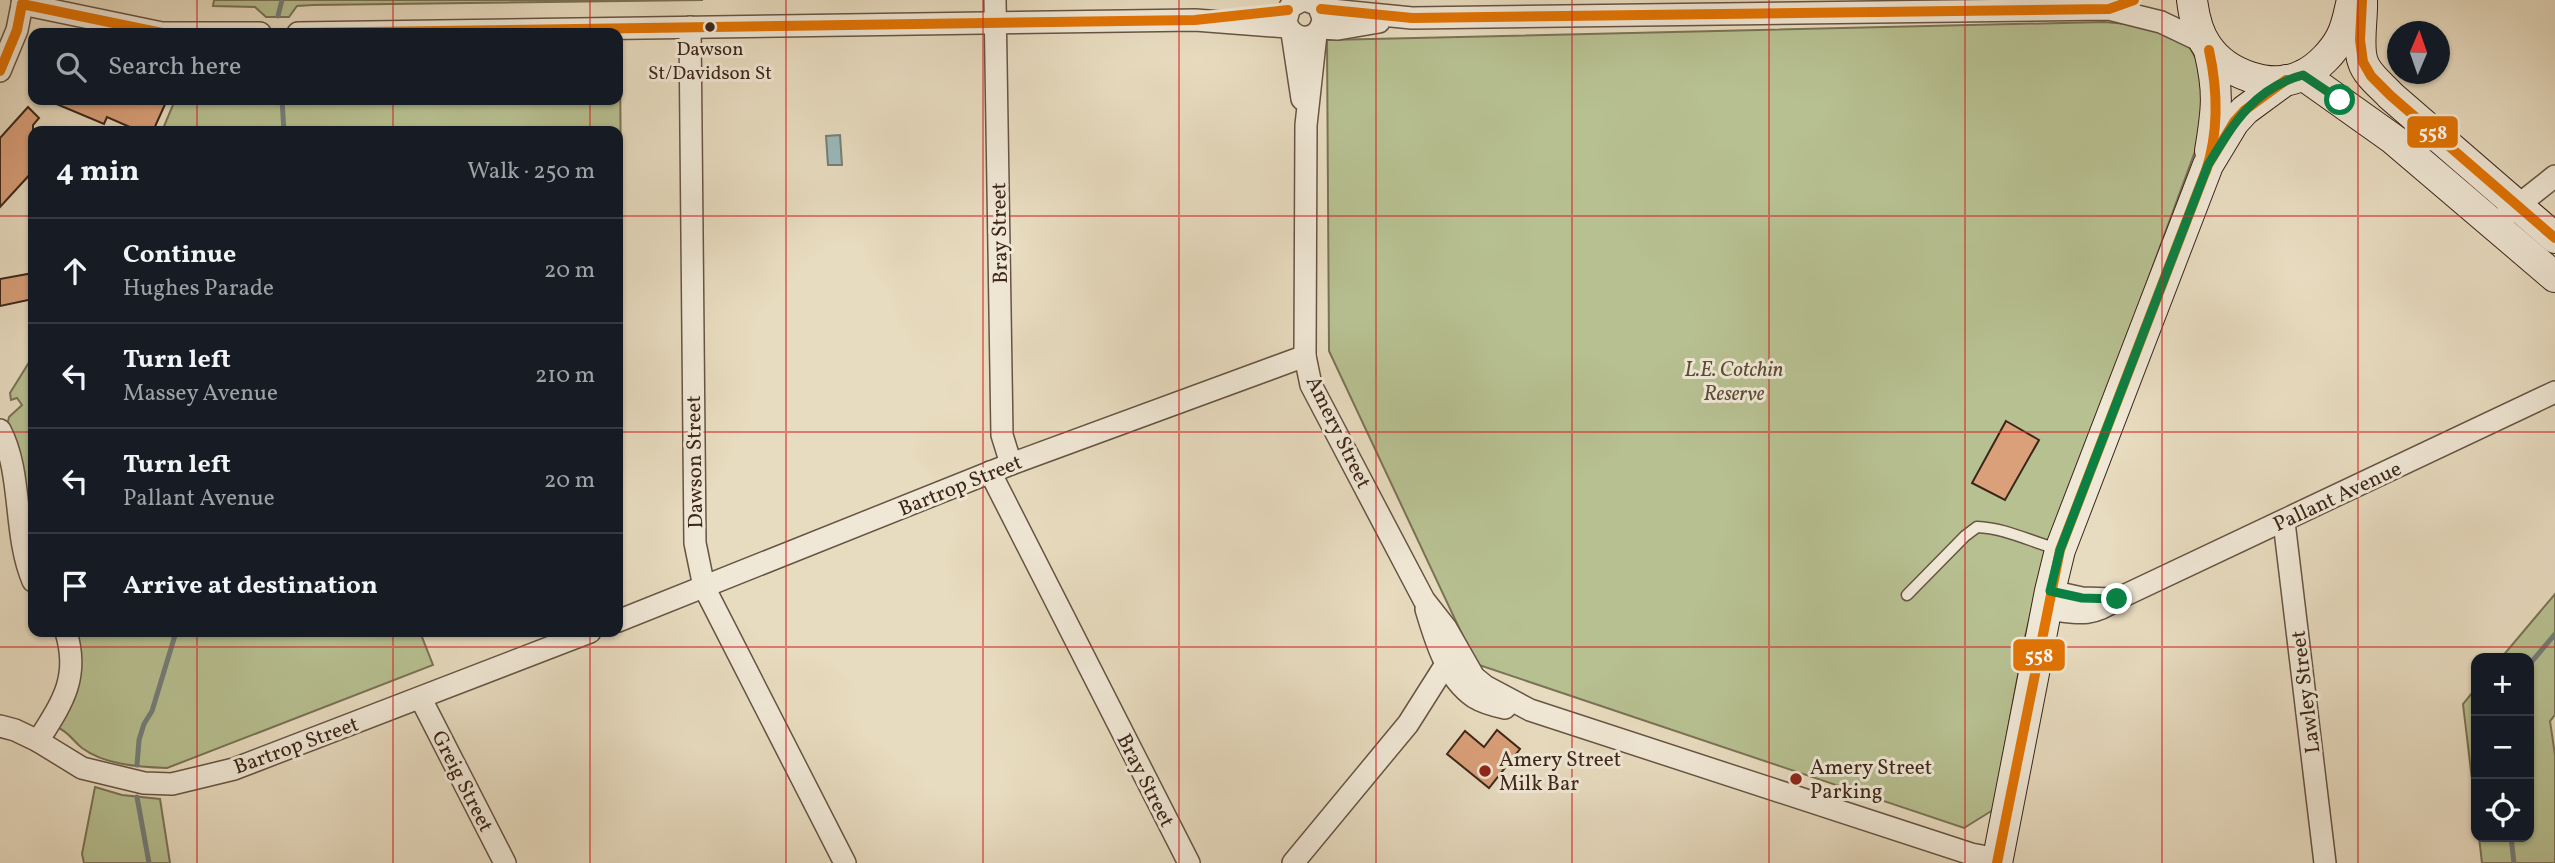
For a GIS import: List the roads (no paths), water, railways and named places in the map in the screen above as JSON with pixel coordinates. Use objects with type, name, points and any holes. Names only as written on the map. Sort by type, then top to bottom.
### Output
[{"type":"street","name":"Bray Street","points":[[995,0],[1002,435],[1011,464]]},
{"type":"street","points":[[2109,9],[2134,0]]},
{"type":"street","points":[[2192,0],[2195,22],[2207,47],[2216,78],[2218,101],[2208,165]]},
{"type":"street","points":[[1998,861],[2060,550],[2208,165],[2234,122],[2245,110],[2318,64],[2342,36],[2352,0]]},
{"type":"street","points":[[2362,0],[2361,53],[2363,63],[2370,74],[2391,96],[2555,238]]},
{"type":"street","points":[[0,71],[13,40],[23,2],[140,28]]},
{"type":"street","points":[[623,28],[1195,20],[1304,12],[1412,18],[1625,7],[1937,5],[2109,9],[2161,22],[2207,47],[2225,65],[2244,75],[2264,80],[2295,78],[2393,139],[2555,277]]},
{"type":"street","name":"Amery Street","points":[[1304,12],[1305,356],[1311,385],[1424,600],[1446,628],[1452,657],[1468,681],[1485,686],[1530,710],[1998,861]]},
{"type":"street","name":"Dawson Street","points":[[690,27],[695,543],[705,587],[845,863]]},
{"type":"street","points":[[2491,223],[2518,207],[2555,176]]},
{"type":"street","name":"Bartrop Street","points":[[623,619],[990,472],[1305,356]]},
{"type":"street","name":"Pallant Avenue","points":[[2048,600],[2085,614],[2103,609],[2117,599],[2555,392]]},
{"type":"street","points":[[0,430],[10,458],[28,568]]},
{"type":"street","name":"Bray Street","points":[[990,472],[1189,863]]},
{"type":"street","name":"Lawley Street","points":[[2284,522],[2325,863]]},
{"type":"street","points":[[38,741],[63,701],[71,677],[72,652],[68,637]]},
{"type":"street","name":"Bartrop Street","points":[[1,728],[15,730],[38,741],[82,768],[144,783],[172,784],[234,769],[577,637]]},
{"type":"street","points":[[1293,863],[1408,724],[1452,657]]},
{"type":"street","points":[[1408,724],[1468,681]]},
{"type":"street","name":"Greig Street","points":[[421,699],[505,863]]},
{"type":"lane","points":[[1907,595],[1977,527],[2009,532],[2031,542],[2060,550]]},
{"type":"water","points":[[840,135],[842,165],[828,165],[826,136]]},
{"type":"waterway","points":[[278,16],[282,0]]},
{"type":"waterway","points":[[282,105],[284,126]]},
{"type":"waterway","points":[[2534,659],[2555,634]]},
{"type":"waterway","points":[[137,765],[139,740],[152,711],[174,637]]},
{"type":"waterway","points":[[137,797],[149,863]]},
{"type":"waterway","points":[[2512,842],[2514,863]]},
{"type":"place","name":"Dawson St/Davidson St","points":[[710,27]]},
{"type":"place","name":"Amery Street Milk Bar","points":[[1485,771]]},
{"type":"place","name":"Amery Street Parking","points":[[1796,779]]},
{"type":"park label","name":"L.E. Cotchin Reserve","points":[[1734,381]]}]
